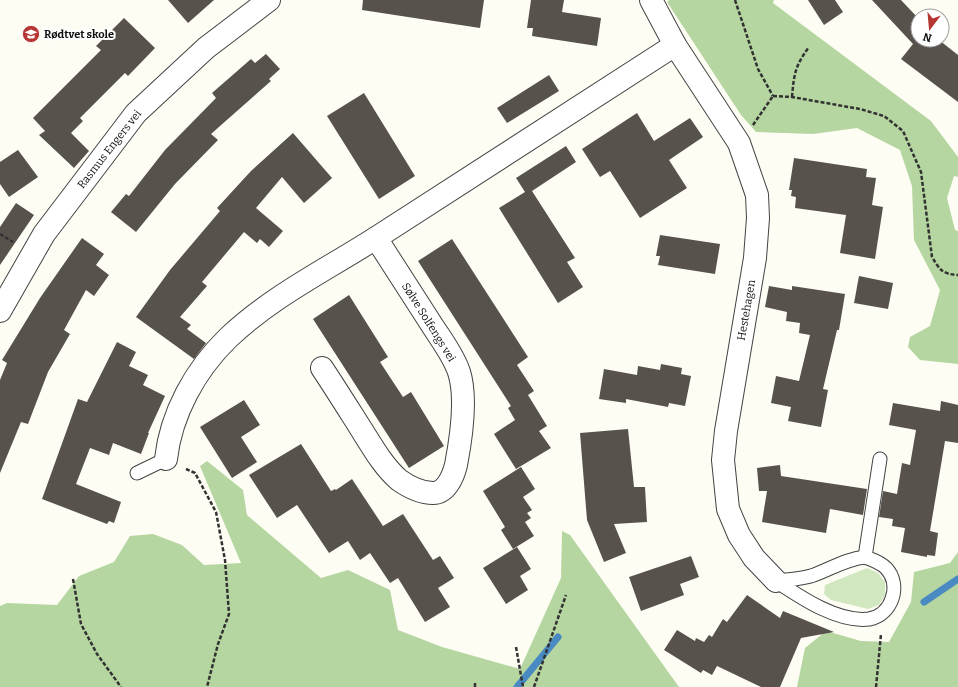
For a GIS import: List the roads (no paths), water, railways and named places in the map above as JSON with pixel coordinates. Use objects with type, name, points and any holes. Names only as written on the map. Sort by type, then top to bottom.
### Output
[{"type":"street","name":"Rasmus Engers vei","points":[[0,311],[44,234],[136,113],[206,48],[269,0]]},
{"type":"street","points":[[166,459],[172,425],[180,406],[202,370],[227,340],[260,311],[675,45],[651,0]]},
{"type":"street","name":"Hestehagen","points":[[675,45],[739,143],[757,195],[758,218],[755,258],[726,431],[723,460],[728,509],[739,535],[754,558],[776,581]]},
{"type":"street","name":"Sølve Solfengs vei","points":[[322,368],[372,446],[386,466],[400,480],[415,489],[426,493],[437,493],[445,488],[454,472],[458,453],[462,412],[462,390],[459,372],[449,351],[376,238]]},
{"type":"lane","points":[[137,473],[166,459]]},
{"type":"lane","points":[[776,581],[794,580],[812,576],[854,558],[865,557],[880,459]]},
{"type":"lane","name":"Hestehagen","points":[[776,581],[807,602],[830,612],[853,618],[869,619],[883,613],[891,603],[894,593],[893,583],[887,570],[877,561],[865,557]]},
{"type":"waterway","points":[[924,602],[958,579]]},
{"type":"waterway","points":[[517,687],[558,637]]},
{"type":"place","name":"Rødtvet skole","points":[[31,34]]}]
